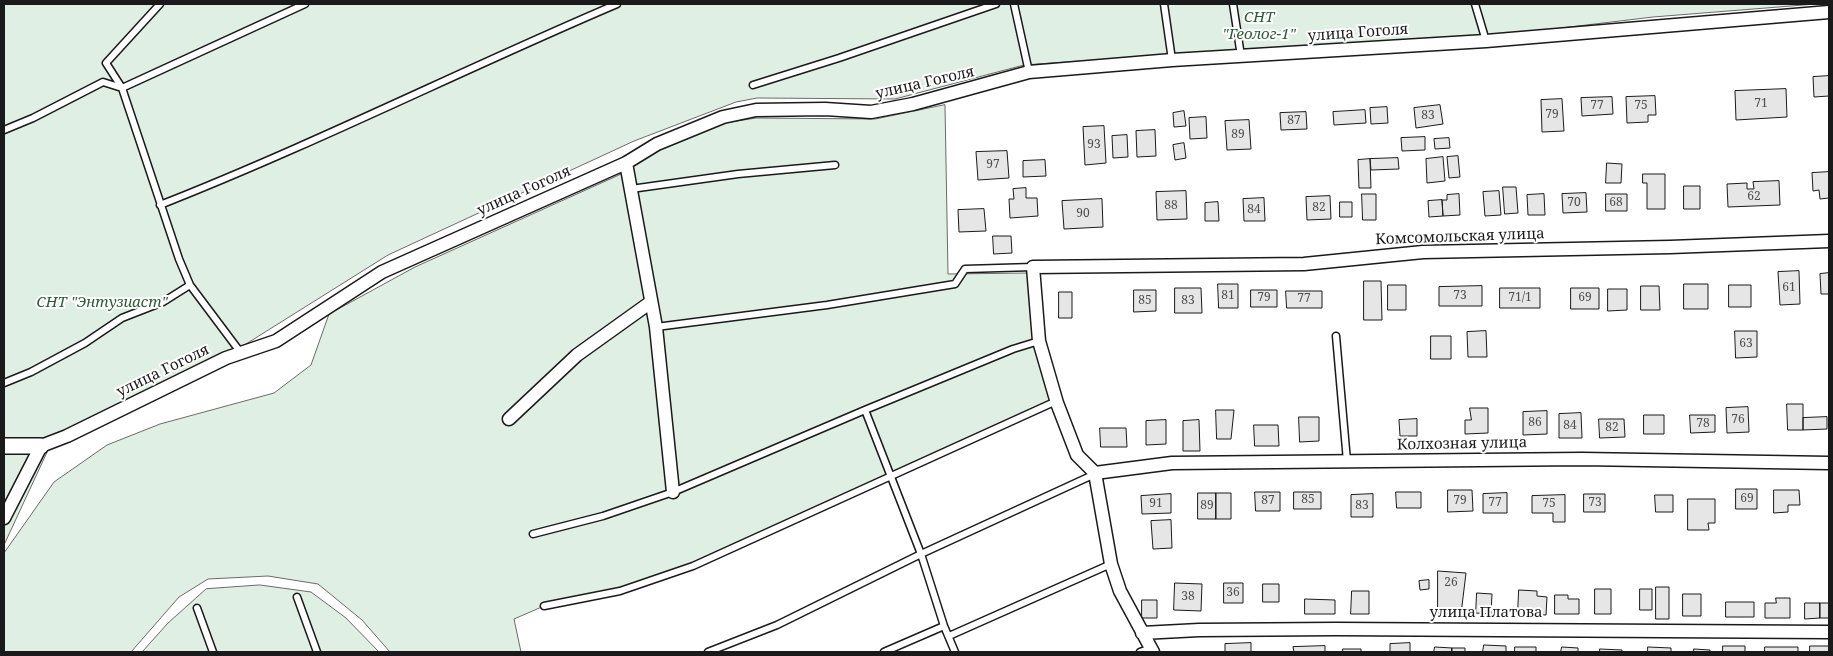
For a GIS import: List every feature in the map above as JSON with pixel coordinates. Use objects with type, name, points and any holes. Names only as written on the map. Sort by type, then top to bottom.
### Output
[{"type":"street","name":"улица Гоголя","points":[[42,446],[67,436],[226,358],[276,341],[382,272],[626,163],[657,144],[722,117],[756,110],[825,109],[871,112],[913,104],[1029,72],[1172,60],[1486,41],[1829,12]]},
{"type":"street","points":[[626,163],[656,327],[673,492]]},
{"type":"street","name":"Комсомольская улица","points":[[1033,267],[1304,264],[1423,252],[1670,247],[1829,241]]},
{"type":"street","points":[[1033,267],[1039,341],[1057,402],[1077,455],[1095,473],[1111,564],[1120,591],[1142,633],[1148,651]]},
{"type":"street","points":[[509,419],[577,355],[651,302]]},
{"type":"street","points":[[4,446],[42,446],[4,518]]},
{"type":"street","name":"Колхозная улица","points":[[1095,473],[1172,463],[1582,459],[1829,463]]},
{"type":"street","name":"улица Платова","points":[[1142,633],[1199,630],[1336,629],[1829,632]]},
{"type":"lane","points":[[160,4],[106,63],[122,88],[160,205],[190,284],[241,353]]},
{"type":"lane","points":[[4,130],[33,118],[103,82],[122,88],[305,4]]},
{"type":"lane","points":[[160,205],[229,178],[618,4]]},
{"type":"lane","points":[[753,85],[839,58],[996,4]]},
{"type":"lane","points":[[1014,4],[1029,72]]},
{"type":"lane","points":[[1164,4],[1172,60]]},
{"type":"lane","points":[[1233,4],[1241,56]]},
{"type":"lane","points":[[1475,4],[1486,41]]},
{"type":"lane","points":[[631,190],[738,174],[835,165]]},
{"type":"lane","points":[[656,327],[827,305],[955,284],[965,269],[1033,267]]},
{"type":"lane","points":[[4,383],[31,372],[84,343],[122,318],[163,302],[190,284]]},
{"type":"lane","points":[[1336,336],[1347,461]]},
{"type":"lane","points":[[533,534],[603,516],[673,492],[865,410],[1039,341]]},
{"type":"lane","points":[[544,606],[620,591],[693,566],[1052,403]]},
{"type":"lane","points":[[865,410],[921,554],[944,626],[955,652]]},
{"type":"lane","points":[[708,652],[777,625],[921,554],[1095,473]]},
{"type":"lane","points":[[949,636],[1111,564]]},
{"type":"lane","points":[[297,596],[317,652]]},
{"type":"lane","points":[[197,608],[213,652]]},
{"type":"lane","points":[[884,652],[944,626]]},
{"type":"green space","points":[[4,4],[1816,4],[1653,17],[1478,38],[1239,50],[1024,65],[895,99],[757,98],[736,102],[634,141],[388,255],[246,344],[55,435],[4,545]]},
{"type":"green space","points":[[945,105],[948,274],[1028,273],[1052,403],[693,566],[620,591],[544,606],[514,619],[521,652],[390,652],[362,620],[318,584],[268,576],[208,579],[179,597],[131,652],[4,652],[4,553],[54,482],[107,445],[160,424],[274,393],[311,365],[329,314],[415,267],[619,175],[661,149],[724,123],[756,118],[875,119]]},
{"type":"green space","points":[[260,585],[311,592],[346,618],[379,652],[142,652],[168,623],[206,589]]},
{"type":"building","points":[[1829,76],[1829,96],[1814,97],[1813,77]]},
{"type":"building","points":[[1786,89],[1787,117],[1736,120],[1735,91]]},
{"type":"building","points":[[1655,96],[1656,115],[1648,115],[1648,122],[1627,123],[1626,97]]},
{"type":"building","points":[[1612,97],[1613,114],[1582,116],[1581,98]]},
{"type":"building","points":[[1562,99],[1564,131],[1542,132],[1541,100]]},
{"type":"building","points":[[1440,105],[1443,124],[1416,128],[1414,108]]},
{"type":"building","points":[[1387,107],[1388,123],[1371,124],[1370,108]]},
{"type":"building","points":[[1365,110],[1366,123],[1334,125],[1333,112]]},
{"type":"building","points":[[1184,111],[1186,126],[1174,127],[1173,113]]},
{"type":"building","points":[[1306,112],[1307,129],[1281,130],[1280,113]]},
{"type":"building","points":[[1206,117],[1207,138],[1190,139],[1189,118]]},
{"type":"building","points":[[1249,120],[1251,149],[1227,150],[1225,121]]},
{"type":"building","points":[[1104,126],[1106,163],[1085,165],[1083,127]]},
{"type":"building","points":[[1155,130],[1156,156],[1137,157],[1136,131]]},
{"type":"building","points":[[1127,135],[1128,157],[1113,158],[1112,136]]},
{"type":"building","points":[[1425,137],[1425,150],[1402,151],[1401,138]]},
{"type":"building","points":[[1449,138],[1450,148],[1435,149],[1434,139]]},
{"type":"building","points":[[1184,143],[1186,158],[1175,160],[1173,145]]},
{"type":"building","points":[[1007,151],[1009,178],[978,180],[976,152]]},
{"type":"building","points":[[1458,156],[1460,177],[1449,178],[1447,157]]},
{"type":"building","points":[[1443,157],[1445,181],[1427,183],[1426,159]]},
{"type":"building","points":[[1398,158],[1399,169],[1371,170],[1370,159]]},
{"type":"building","points":[[1370,159],[1371,188],[1359,188],[1358,160]]},
{"type":"building","points":[[1045,160],[1046,176],[1023,177],[1023,161]]},
{"type":"building","points":[[1607,163],[1622,164],[1621,183],[1606,183]]},
{"type":"building","points":[[1829,172],[1829,198],[1820,199],[1819,190],[1813,191],[1812,173]]},
{"type":"building","points":[[1643,174],[1665,174],[1665,209],[1647,209],[1647,183],[1643,183]]},
{"type":"building","points":[[1779,181],[1780,205],[1728,207],[1727,184],[1747,183],[1747,189],[1754,189],[1753,182]]},
{"type":"building","points":[[1684,186],[1700,186],[1700,209],[1684,209]]},
{"type":"building","points":[[1503,187],[1516,187],[1518,213],[1505,214]]},
{"type":"building","points":[[1026,188],[1026,198],[1037,198],[1038,216],[1010,218],[1009,199],[1014,199],[1013,189]]},
{"type":"building","points":[[1186,191],[1187,219],[1157,220],[1156,192]]},
{"type":"building","points":[[1499,191],[1501,215],[1485,216],[1483,192]]},
{"type":"building","points":[[1586,193],[1587,212],[1563,213],[1562,194]]},
{"type":"building","points":[[1362,194],[1376,194],[1376,220],[1363,220]]},
{"type":"building","points":[[1459,194],[1460,215],[1443,216],[1442,200],[1447,200],[1447,195]]},
{"type":"building","points":[[1544,194],[1545,215],[1528,215],[1527,195]]},
{"type":"building","points":[[1606,194],[1627,194],[1627,211],[1606,211]]},
{"type":"building","points":[[1330,196],[1331,219],[1307,220],[1306,197]]},
{"type":"building","points":[[1264,198],[1265,221],[1244,221],[1243,199]]},
{"type":"building","points":[[1102,199],[1103,227],[1064,229],[1062,201]]},
{"type":"building","points":[[1442,200],[1443,216],[1429,217],[1428,201]]},
{"type":"building","points":[[1218,202],[1219,221],[1205,221],[1205,203]]},
{"type":"building","points":[[1340,202],[1352,202],[1352,217],[1340,217]]},
{"type":"building","points":[[984,209],[986,231],[959,232],[958,210]]},
{"type":"building","points":[[993,236],[1011,236],[1012,253],[994,254]]},
{"type":"building","points":[[1799,271],[1800,304],[1780,305],[1778,272]]},
{"type":"building","points":[[1829,273],[1829,294],[1821,294],[1820,274]]},
{"type":"building","points":[[1364,281],[1381,281],[1382,320],[1364,320]]},
{"type":"building","points":[[1218,284],[1238,284],[1238,308],[1219,308]]},
{"type":"building","points":[[1684,284],[1708,284],[1708,309],[1684,309]]},
{"type":"building","points":[[1388,285],[1406,285],[1406,310],[1388,310]]},
{"type":"building","points":[[1729,285],[1751,285],[1751,307],[1729,307]]},
{"type":"building","points":[[1482,286],[1482,306],[1439,306],[1439,287]]},
{"type":"building","points":[[1641,286],[1659,286],[1660,310],[1641,310]]},
{"type":"building","points":[[1175,288],[1201,288],[1202,313],[1175,313]]},
{"type":"building","points":[[1500,288],[1540,288],[1540,308],[1500,308]]},
{"type":"building","points":[[1571,288],[1599,288],[1599,309],[1571,309]]},
{"type":"building","points":[[1608,289],[1627,289],[1627,310],[1608,311]]},
{"type":"building","points":[[1134,290],[1156,290],[1156,311],[1134,312]]},
{"type":"building","points":[[1251,290],[1277,290],[1277,307],[1251,307]]},
{"type":"building","points":[[1286,291],[1322,291],[1322,308],[1287,308]]},
{"type":"building","points":[[1059,292],[1072,292],[1072,318],[1059,318]]},
{"type":"building","points":[[1486,331],[1487,357],[1468,357],[1467,332]]},
{"type":"building","points":[[1735,331],[1757,331],[1757,357],[1736,358]]},
{"type":"building","points":[[1431,336],[1451,336],[1451,359],[1431,359]]},
{"type":"building","points":[[1787,404],[1803,404],[1803,430],[1788,430]]},
{"type":"building","points":[[1748,407],[1749,432],[1727,433],[1726,408]]},
{"type":"building","points":[[1470,408],[1488,408],[1488,433],[1465,434],[1465,420],[1471,420]]},
{"type":"building","points":[[1216,410],[1234,410],[1231,439],[1217,439]]},
{"type":"building","points":[[1547,411],[1547,434],[1523,435],[1523,412]]},
{"type":"building","points":[[1581,413],[1582,438],[1559,438],[1559,414]]},
{"type":"building","points":[[1644,415],[1664,415],[1664,434],[1644,434]]},
{"type":"building","points":[[1690,415],[1715,415],[1715,432],[1691,433]]},
{"type":"building","points":[[1299,417],[1319,417],[1319,441],[1300,442]]},
{"type":"building","points":[[1827,417],[1827,429],[1803,430],[1803,418]]},
{"type":"building","points":[[1417,419],[1417,436],[1400,436],[1399,420]]},
{"type":"building","points":[[1599,419],[1624,419],[1625,437],[1600,438]]},
{"type":"building","points":[[1166,420],[1166,444],[1146,445],[1146,421]]},
{"type":"building","points":[[1199,420],[1200,451],[1183,451],[1183,421]]},
{"type":"building","points":[[1254,425],[1278,425],[1279,446],[1255,446]]},
{"type":"building","points":[[1100,428],[1126,428],[1127,447],[1101,447]]},
{"type":"building","points":[[1736,489],[1757,489],[1757,509],[1736,509]]},
{"type":"building","points":[[1448,490],[1472,490],[1473,511],[1448,512]]},
{"type":"building","points":[[1774,490],[1799,490],[1800,505],[1788,505],[1788,512],[1774,513]]},
{"type":"building","points":[[1255,492],[1280,492],[1280,511],[1256,511]]},
{"type":"building","points":[[1294,492],[1321,492],[1321,509],[1294,509]]},
{"type":"building","points":[[1396,492],[1421,492],[1421,508],[1397,508]]},
{"type":"building","points":[[1198,493],[1216,493],[1216,519],[1198,519]]},
{"type":"building","points":[[1216,493],[1231,493],[1231,519],[1216,519]]},
{"type":"building","points":[[1507,493],[1507,513],[1483,513],[1483,494]]},
{"type":"building","points":[[1171,494],[1171,513],[1142,514],[1141,496]]},
{"type":"building","points":[[1373,494],[1373,517],[1351,517],[1351,495]]},
{"type":"building","points":[[1584,494],[1605,494],[1605,512],[1584,512]]},
{"type":"building","points":[[1565,495],[1565,522],[1553,522],[1553,513],[1532,513],[1532,496]]},
{"type":"building","points":[[1655,495],[1673,495],[1673,512],[1656,512]]},
{"type":"building","points":[[1688,499],[1715,499],[1715,523],[1708,523],[1709,530],[1688,530]]},
{"type":"building","points":[[1171,520],[1172,548],[1153,549],[1151,521]]},
{"type":"building","points":[[1438,571],[1466,573],[1461,614],[1438,613]]},
{"type":"building","points":[[1429,580],[1429,589],[1420,590],[1419,581]]},
{"type":"building","points":[[1175,583],[1202,584],[1201,611],[1174,610]]},
{"type":"building","points":[[1224,583],[1243,583],[1243,603],[1224,603]]},
{"type":"building","points":[[1263,584],[1279,584],[1279,602],[1263,602]]},
{"type":"building","points":[[1656,587],[1669,587],[1669,619],[1656,619]]},
{"type":"building","points":[[1595,589],[1611,589],[1611,614],[1595,614]]},
{"type":"building","points":[[1640,589],[1652,589],[1652,610],[1640,610]]},
{"type":"building","points":[[1519,590],[1537,591],[1537,596],[1547,597],[1546,615],[1518,614]]},
{"type":"building","points":[[1352,591],[1369,591],[1369,614],[1351,614]]},
{"type":"building","points":[[1477,593],[1492,594],[1491,614],[1476,613]]},
{"type":"building","points":[[1683,594],[1701,594],[1701,616],[1683,616]]},
{"type":"building","points":[[1555,595],[1568,595],[1568,599],[1579,599],[1579,614],[1555,614]]},
{"type":"building","points":[[1776,598],[1790,598],[1790,618],[1765,618],[1765,603],[1776,603]]},
{"type":"building","points":[[1305,599],[1335,600],[1335,614],[1305,614]]},
{"type":"building","points":[[1142,600],[1157,600],[1157,618],[1142,618]]},
{"type":"building","points":[[1726,602],[1754,602],[1754,617],[1726,617]]},
{"type":"building","points":[[1805,603],[1820,603],[1820,618],[1805,619]]},
{"type":"building","points":[[1820,603],[1829,603],[1829,618],[1820,618]]},
{"type":"building","points":[[1251,643],[1251,652],[1225,652],[1225,644]]},
{"type":"building","points":[[1410,643],[1410,652],[1390,652],[1390,644]]},
{"type":"building","points":[[1484,645],[1506,646],[1506,652],[1483,652]]},
{"type":"building","points":[[1325,646],[1325,652],[1294,652],[1293,647]]},
{"type":"building","points":[[1723,646],[1745,646],[1745,652],[1723,652]]},
{"type":"building","points":[[1810,646],[1829,646],[1829,652],[1810,652]]},
{"type":"building","points":[[1435,647],[1452,648],[1452,652],[1434,652]]},
{"type":"building","points":[[1515,647],[1536,647],[1536,652],[1515,652]]},
{"type":"building","points":[[1562,647],[1578,648],[1578,652],[1561,652]]},
{"type":"building","points":[[1648,647],[1671,648],[1671,652],[1648,652]]},
{"type":"building","points":[[1765,647],[1798,647],[1798,652],[1765,652]]},
{"type":"building","points":[[1452,648],[1465,648],[1465,652],[1452,652]]},
{"type":"building","points":[[1343,649],[1361,649],[1361,652],[1343,652]]},
{"type":"building","points":[[1600,649],[1622,650],[1622,652],[1600,652]]},
{"type":"building","points":[[1694,649],[1710,650],[1710,652],[1694,652]]},
{"type":"park label","name":"СНТ \"Геолог-1\"","points":[[1259,26]]},
{"type":"park label","name":"СНТ \"Энтузиаст\"","points":[[102,303]]}]
